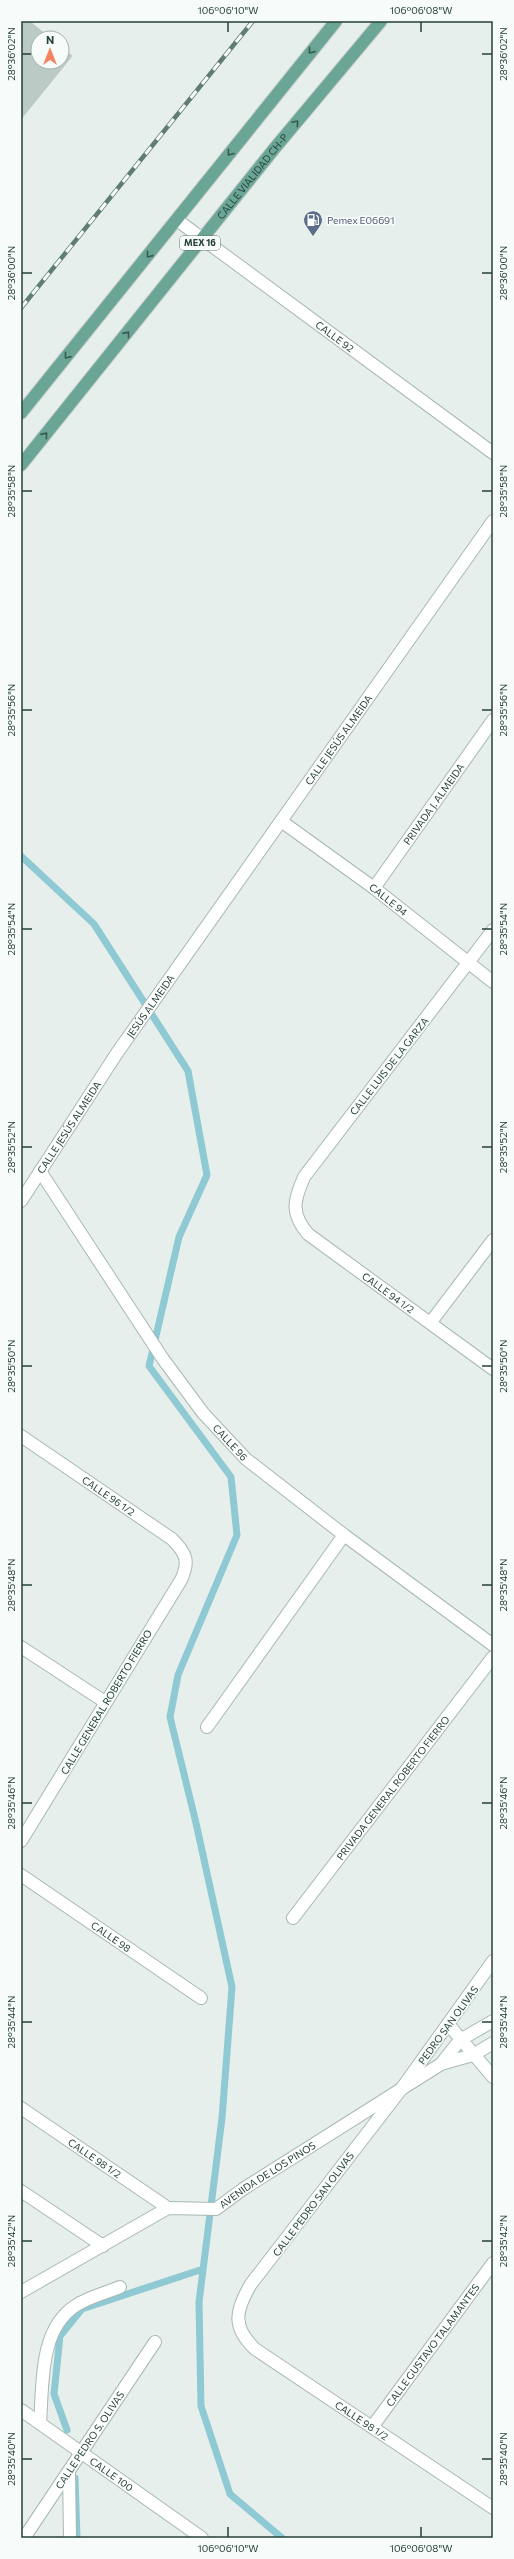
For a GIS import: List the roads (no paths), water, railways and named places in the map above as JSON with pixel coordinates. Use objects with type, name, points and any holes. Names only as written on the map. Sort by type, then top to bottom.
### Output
[{"type":"main road","name":"MEX 16","points":[[21,413],[336,21]]},
{"type":"main road","name":"CALLE VIALIDAD CH-P","points":[[21,465],[379,22]]},
{"type":"street","name":"CALLE 92","points":[[177,220],[493,453]]},
{"type":"street","name":"CALLE JESÚS ALMEIDA","points":[[184,959],[493,521]]},
{"type":"street","name":"PRIVADA J. ALMEIDA","points":[[374,888],[493,720]]},
{"type":"street","name":"CALLE 94","points":[[281,821],[374,888],[468,964],[493,982]]},
{"type":"street","name":"CALLE LUIS DE LA GARZA","points":[[295,1207],[304,1177],[493,930]]},
{"type":"street","name":"JESÚS ALMEIDA","points":[[116,1053],[184,959]]},
{"type":"street","name":"CALLE JESÚS ALMEIDA","points":[[21,1202],[116,1053]]},
{"type":"street","name":"CALLE 96","points":[[40,1171],[163,1359],[203,1413],[246,1459],[344,1535],[493,1645]]},
{"type":"street","name":"CALLE 94 1/2","points":[[295,1207],[298,1222],[308,1234],[431,1322],[493,1369]]},
{"type":"street","points":[[431,1322],[493,1240]]},
{"type":"street","name":"CALLE 96 1/2","points":[[21,1436],[172,1539],[185,1555],[187,1562]]},
{"type":"street","points":[[207,1728],[344,1535]]},
{"type":"street","name":"CALLE GENERAL ROBERTO FIERRO","points":[[21,1841],[26,1823],[105,1702],[181,1580],[187,1562]]},
{"type":"street","points":[[21,1647],[105,1702]]},
{"type":"street","name":"PRIVADA GENERAL ROBERTO FIERRO","points":[[293,1918],[493,1656]]},
{"type":"street","name":"CALLE 98","points":[[21,1875],[201,1998]]},
{"type":"street","name":"PEDRO SAN OLIVAS","points":[[402,2088],[493,1961]]},
{"type":"street","points":[[441,2064],[460,2040],[493,2021]]},
{"type":"street","points":[[448,2024],[460,2040],[493,2076]]},
{"type":"street","points":[[441,2064],[473,2055],[493,2043]]},
{"type":"street","name":"AVENIDA DE LOS PINOS","points":[[168,2208],[216,2209],[243,2189],[441,2064]]},
{"type":"street","name":"CALLE PEDRO SAN OLIVAS","points":[[238,2327],[238,2314],[244,2297],[251,2284],[402,2088]]},
{"type":"street","name":"CALLE 98 1/2","points":[[21,2108],[168,2208]]},
{"type":"street","points":[[21,2192],[103,2246]]},
{"type":"street","points":[[21,2292],[168,2208]]},
{"type":"street","name":"CALLE GUSTAVO TALAMANTES","points":[[372,2426],[493,2263]]},
{"type":"street","points":[[40,2423],[47,2356],[50,2338],[55,2326],[65,2314],[76,2305],[120,2287]]},
{"type":"street","name":"CALLE 98 1/2","points":[[238,2327],[243,2338],[255,2349],[493,2508]]},
{"type":"street","name":"CALLE PEDRO S. OLIVAS","points":[[24,2538],[155,2342]]},
{"type":"street","name":"CALLE 100","points":[[21,2410],[82,2451],[202,2538]]},
{"type":"street","points":[[69,2472],[70,2538]]},
{"type":"waterway","points":[[21,856],[94,924],[188,1071],[207,1175],[179,1237],[149,1366],[231,1477],[237,1535],[178,1675],[170,1717],[196,1823],[232,1987],[222,2118],[199,2302],[201,2406],[230,2494],[282,2538]]},
{"type":"waterway","points":[[67,2430],[54,2394],[60,2336],[82,2309],[203,2269]]},
{"type":"waterway","points":[[75,2478],[77,2538]]},
{"type":"railway","points":[[21,308],[253,21]]},
{"type":"place","name":"Pemex E06691","points":[[313,237]]}]
